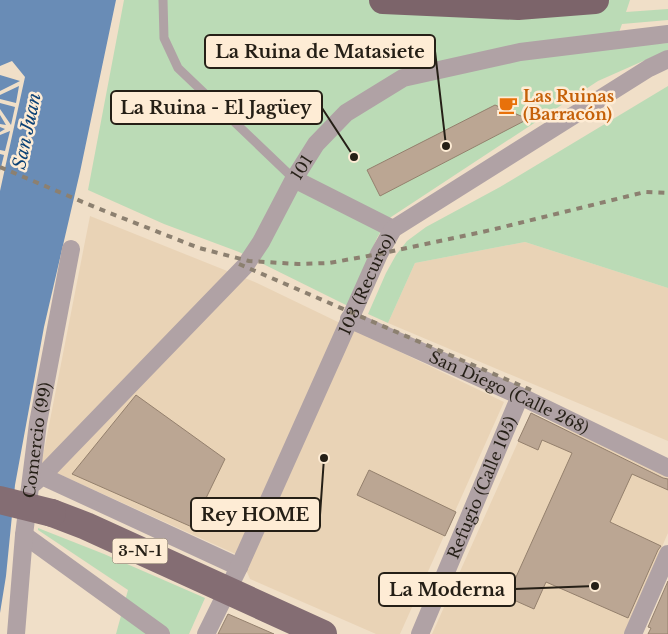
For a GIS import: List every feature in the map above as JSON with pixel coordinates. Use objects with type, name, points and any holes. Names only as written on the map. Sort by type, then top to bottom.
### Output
[{"type":"highway","points":[[383,0],[518,6],[595,0]]},
{"type":"main road","name":"3-N-1","points":[[0,500],[52,514],[86,526],[323,634]]},
{"type":"street","name":"101","points":[[36,481],[245,266],[261,242],[294,179],[316,144],[346,113],[403,78],[520,52],[668,34]]},
{"type":"street","name":"103 (Recurso)","points":[[206,634],[239,567],[379,254],[393,229],[649,68],[668,59]]},
{"type":"street","points":[[294,179],[393,229]]},
{"type":"street","name":"Comercio (99)","points":[[16,634],[24,535],[36,481],[38,424],[71,250]]},
{"type":"street","name":"San Diego (Calle 268)","points":[[350,319],[520,396],[668,468]]},
{"type":"street","name":"Refugio (Calle 105)","points":[[420,634],[520,396]]},
{"type":"street","points":[[36,481],[239,567]]},
{"type":"street","points":[[24,535],[161,634]]},
{"type":"street","points":[[633,634],[668,554]]},
{"type":"lane","points":[[163,0],[164,38],[178,68],[294,179]]},
{"type":"shaded area","points":[[90,216],[257,283],[504,402],[400,634],[376,634],[250,579],[240,556],[41,466]]},
{"type":"shaded area","points":[[525,242],[668,288],[668,441],[388,323],[415,263]]},
{"type":"shaded area","points":[[531,413],[668,474],[668,533],[624,634],[432,634]]},
{"type":"green space","points":[[124,0],[630,0],[626,12],[668,9],[668,20],[622,24],[614,46],[668,43],[668,50],[598,81],[388,219],[377,238],[348,306],[239,252],[164,224],[88,190]]},
{"type":"green space","points":[[668,86],[668,288],[525,242],[415,263],[388,323],[368,314],[386,273],[396,255],[407,241],[426,227],[500,187]]},
{"type":"green space","points":[[38,528],[104,554],[205,598],[189,634],[116,634],[128,590],[38,530]]},
{"type":"water","name":"San Juan","points":[[0,0],[116,0],[80,172],[44,327],[15,485],[6,576],[0,613]]},
{"type":"pier","points":[[12,61],[25,77],[0,191],[0,171],[4,155],[0,154],[0,150],[5,151],[10,131],[0,135],[0,132],[5,129],[0,127],[0,124],[6,125],[0,115],[0,109],[11,125],[15,107],[0,103],[0,99],[16,103],[19,86],[0,95],[0,91],[20,81],[0,75],[0,66]]},
{"type":"building","points":[[495,105],[528,119],[380,196],[367,170]]},
{"type":"building","points":[[136,395],[225,459],[192,527],[72,474]]},
{"type":"building","points":[[531,413],[668,479],[668,490],[632,474],[610,522],[661,546],[628,618],[546,582],[534,609],[507,597],[572,453],[542,440],[538,450],[518,441]]},
{"type":"building","points":[[369,470],[456,512],[445,536],[357,495]]},
{"type":"building","points":[[668,581],[668,634],[648,634],[651,628],[648,627]]},
{"type":"building","points":[[228,614],[274,634],[218,634]]},
{"type":"railway","points":[[0,167],[199,248],[249,261],[298,264],[329,263],[379,254],[491,230],[645,192],[668,193]]},
{"type":"railway","points":[[239,264],[531,390]]},
{"type":"place","name":"Las Ruinas (Barracón)","points":[[508,105]]},
{"type":"place","name":"La Ruina de Matasiete","points":[[446,146]]},
{"type":"place","name":"La Ruina - El Jagüey","points":[[354,157]]},
{"type":"place","name":"Rey HOME","points":[[324,458]]},
{"type":"place","name":"La Moderna","points":[[595,586]]}]
